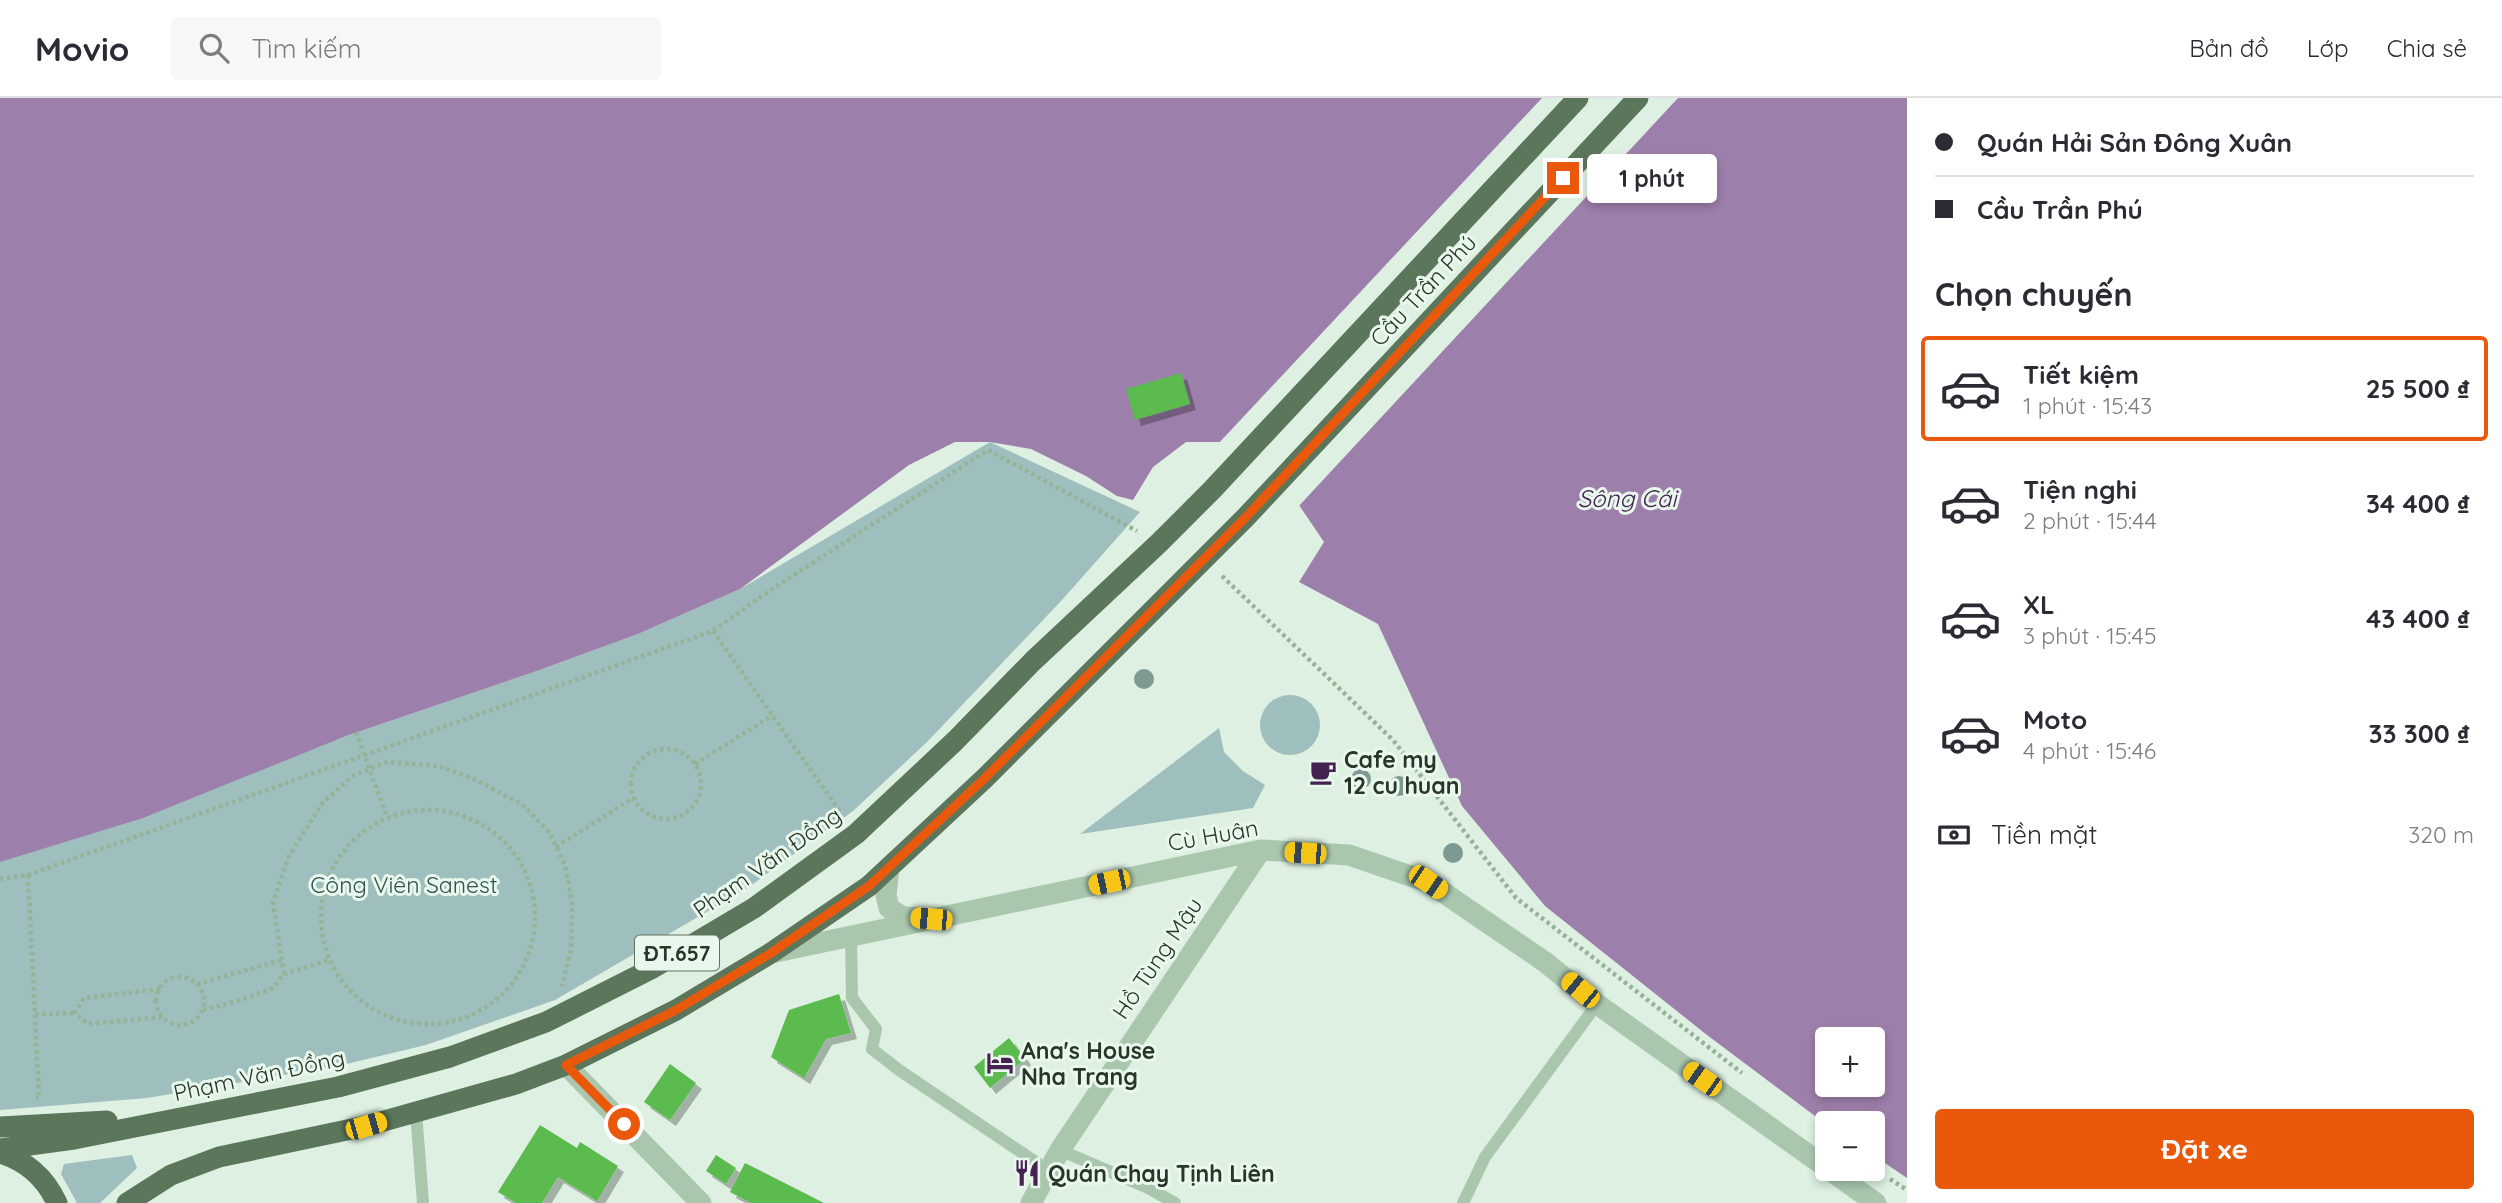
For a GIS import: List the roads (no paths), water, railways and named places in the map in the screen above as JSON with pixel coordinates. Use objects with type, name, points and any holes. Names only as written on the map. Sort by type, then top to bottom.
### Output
[{"type":"main road","name":"Cầu Trần Phú","points":[[1212,490],[1578,98]]},
{"type":"main road","name":"Cầu Trần Phú","points":[[889,868],[985,778],[1246,517],[1638,98]]},
{"type":"main road","name":"Phạm Văn Đồng","points":[[0,1151],[338,1087],[450,1057],[555,1018],[651,969],[754,908],[856,834],[955,741],[1032,661],[1160,543],[1212,490]]},
{"type":"main road","name":"ĐT.657","points":[[127,1203],[171,1175],[219,1157],[366,1126],[516,1084],[566,1065],[676,1010],[771,953],[869,886],[889,868]]},
{"type":"main road","points":[[0,1127],[94,1122],[234,1106]]},
{"type":"main road","name":"Phạm Văn Đồng","points":[[0,1151],[35,1170],[50,1188],[57,1203]]},
{"type":"street","name":"Cù Huân","points":[[771,953],[1261,850],[1349,855],[1428,882],[1545,962],[1597,1004],[1815,1160]]},
{"type":"street","name":"Hồ Tùng Mậu","points":[[1031,1203],[1060,1150],[1261,850]]},
{"type":"street","points":[[889,868],[886,895],[889,908],[903,917],[931,919]]},
{"type":"street","points":[[566,1065],[701,1203]]},
{"type":"street","name":"Cù Huân","points":[[1845,1181],[1876,1203]]},
{"type":"lane","points":[[851,936],[852,998],[876,1029],[872,1049],[1049,1171]]},
{"type":"lane","points":[[1463,1203],[1485,1157],[1597,1004]]},
{"type":"lane","points":[[416,1112],[424,1203]]},
{"type":"lane","points":[[1060,1150],[1148,1188],[1175,1203]]},
{"type":"water","name":"Sông Cái","points":[[0,98],[1907,98],[1907,1178],[1885,1163],[1885,1111],[1815,1111],[1815,1116],[1707,1035],[1545,906],[1462,806],[1378,624],[1299,582],[1324,542],[1274,468],[1226,442],[1186,442],[1153,467],[1133,500],[1117,496],[1086,476],[1031,449],[990,442],[955,442],[909,465],[740,589],[638,634],[346,736],[143,818],[0,862]]},
{"type":"place","name":"Cafe my 12 cu huan","points":[[1323,772]]},
{"type":"place","name":"Ana's House Nha Trang","points":[[1000,1063]]},
{"type":"place","name":"Quán Chay Tịnh Liên","points":[[1027,1173]]},
{"type":"park label","name":"Công Viên Sanest","points":[[404,884]]}]
